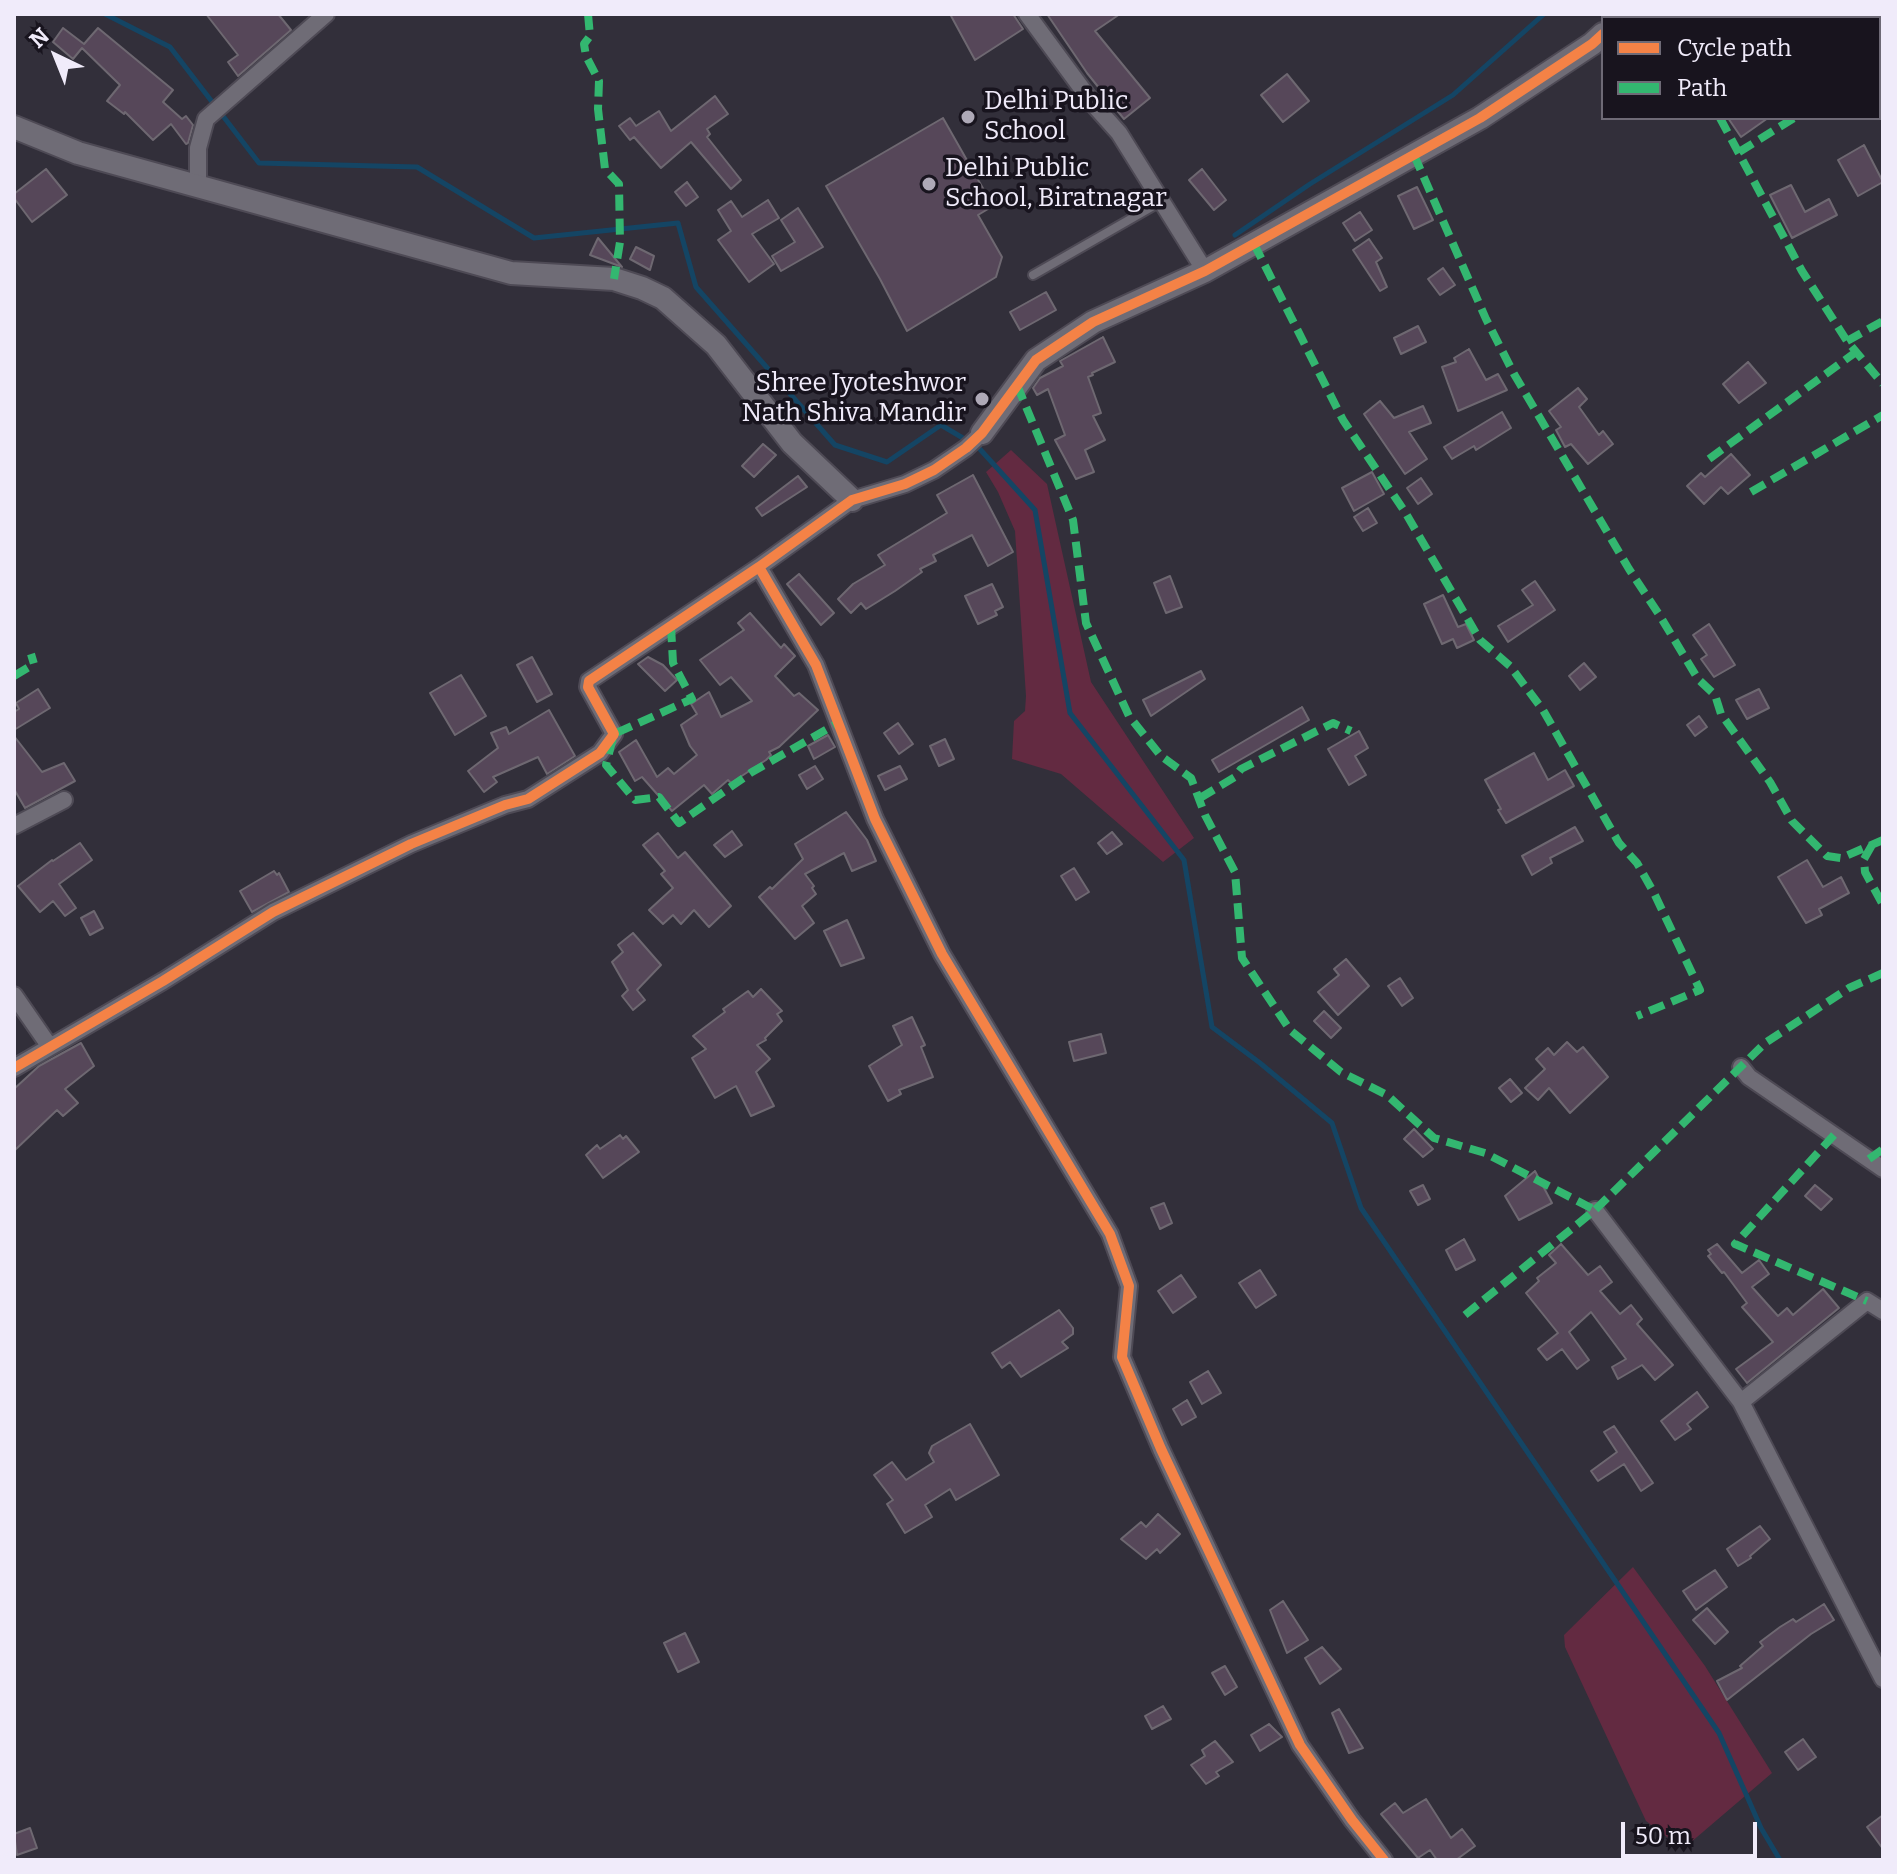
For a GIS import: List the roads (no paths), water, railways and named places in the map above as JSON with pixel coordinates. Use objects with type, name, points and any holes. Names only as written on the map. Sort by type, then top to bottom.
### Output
[{"type":"street","points":[[198,185],[198,148],[206,119],[326,14]]},
{"type":"street","points":[[1027,14],[1085,94],[1119,133],[1205,271]]},
{"type":"street","points":[[14,1068],[273,912],[411,844],[505,805],[528,799],[600,753],[614,734],[588,687],[589,681],[759,567],[852,500],[905,484],[934,470],[974,441],[1036,360],[1093,322],[1205,271],[1480,118],[1601,36]]},
{"type":"street","points":[[14,127],[78,153],[511,273],[614,279],[642,288],[663,298],[716,345],[792,443],[852,500]]},
{"type":"street","points":[[759,567],[816,665],[875,819],[942,954],[1110,1234],[1129,1286],[1122,1357],[1161,1449],[1300,1745],[1384,1860]]},
{"type":"street","points":[[14,826],[64,800]]},
{"type":"street","points":[[14,995],[50,1047]]},
{"type":"street","points":[[1741,1067],[1749,1077],[1883,1169]]},
{"type":"street","points":[[1595,1210],[1741,1402],[1883,1679]]},
{"type":"street","points":[[1741,1402],[1867,1301],[1883,1311]]},
{"type":"lane","points":[[1033,275],[1162,201]]},
{"type":"waterway","points":[[105,14],[170,47],[259,163],[417,167],[534,238],[678,223],[696,287],[835,445],[887,462],[941,425],[978,447],[1035,510],[1070,713],[1184,860],[1212,1027],[1332,1123],[1361,1208],[1719,1733],[1761,1828],[1780,1860]]},
{"type":"waterway","points":[[1235,235],[1453,95],[1544,14]]},
{"type":"place","name":"Delhi Public School","points":[[968,117]]},
{"type":"place","name":"Delhi Public School, Biratnagar","points":[[929,184]]},
{"type":"place","name":"Shree Jyoteshwor Nath Shiva Mandir","points":[[982,399]]}]
